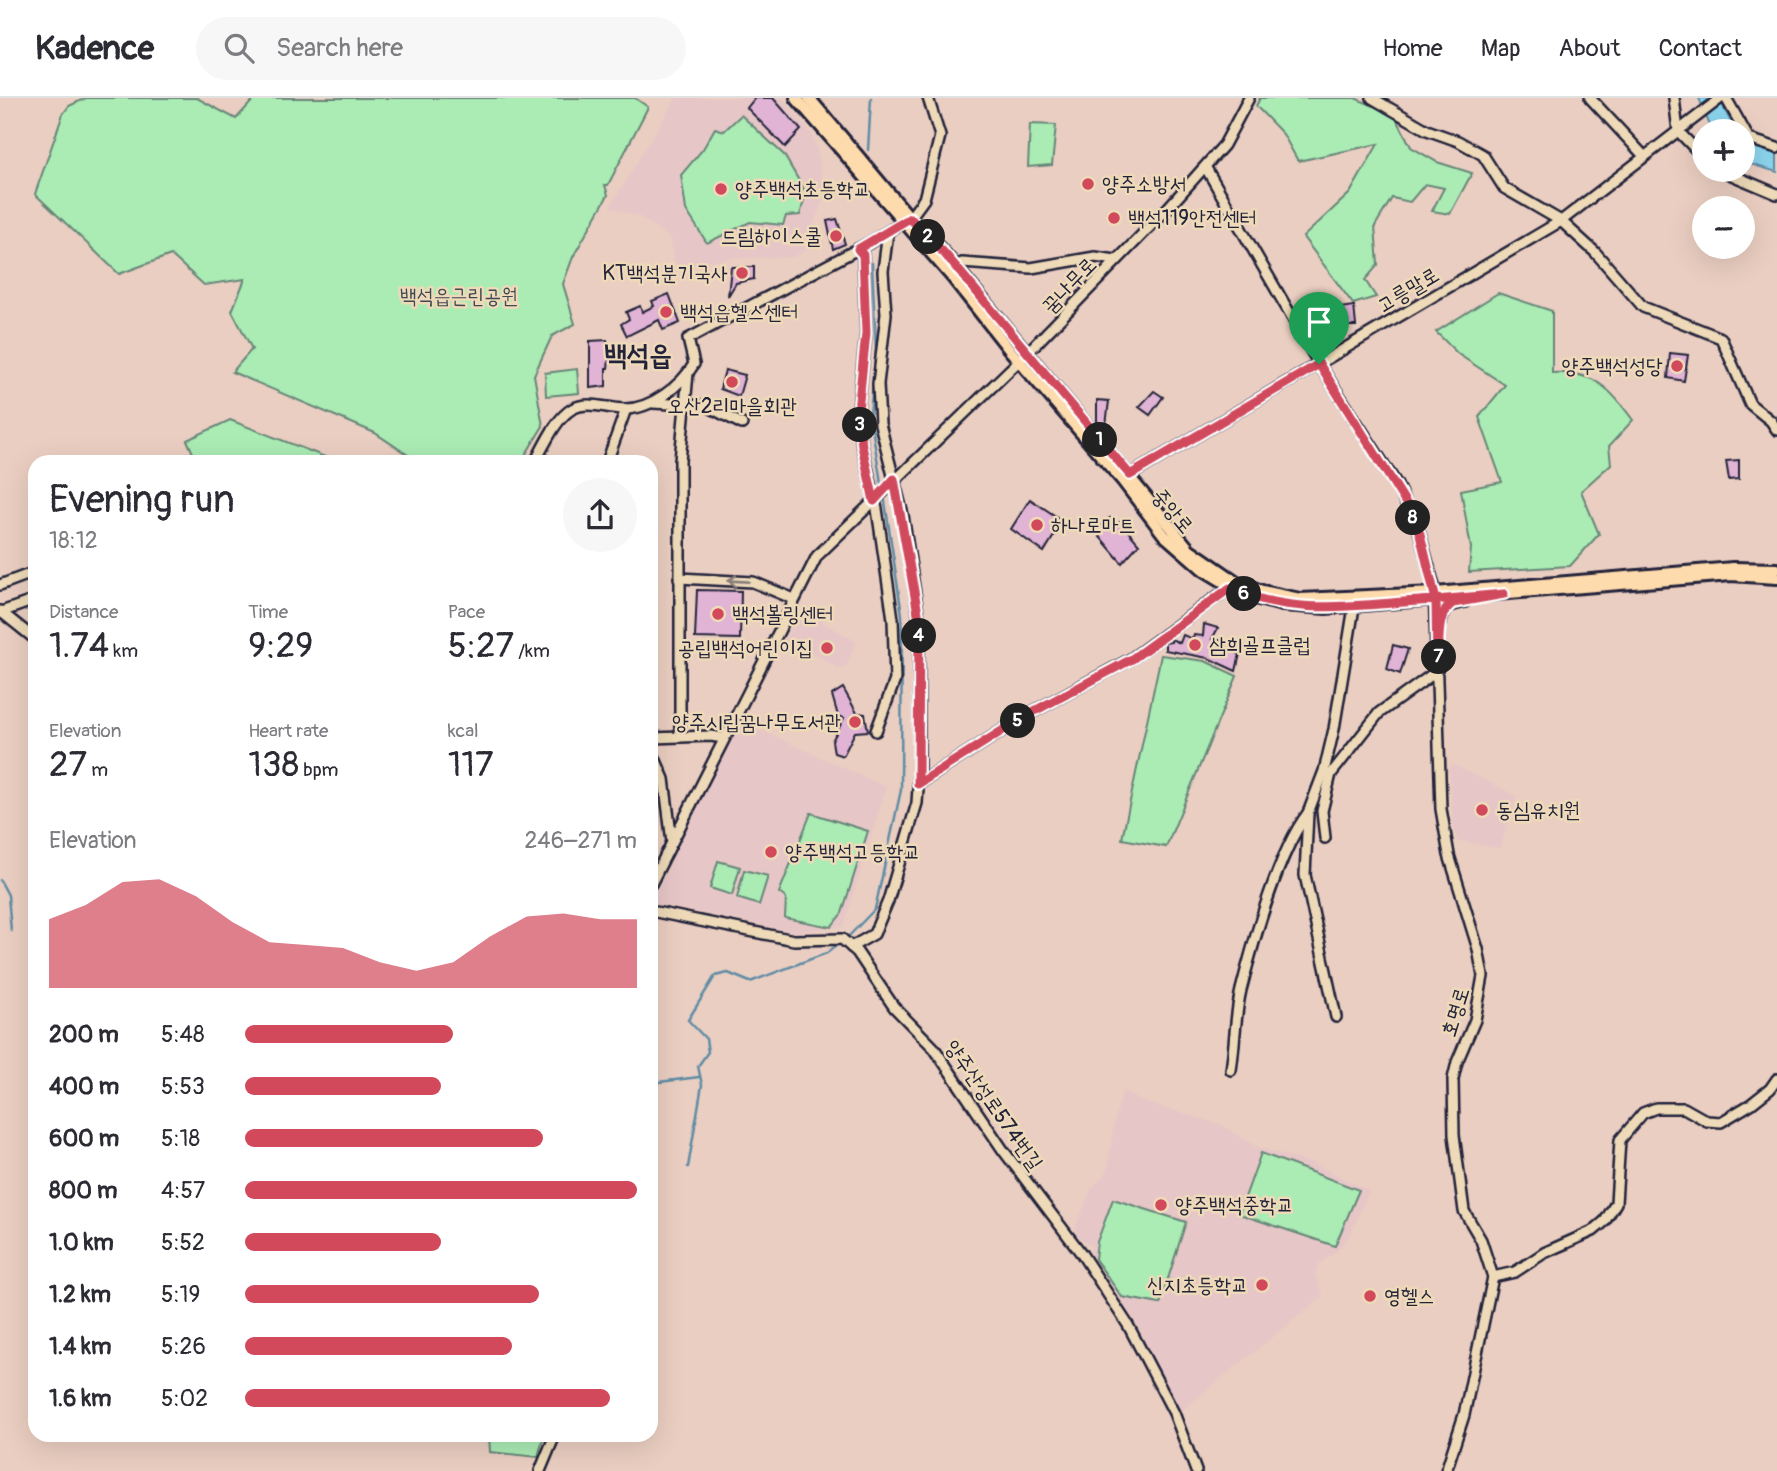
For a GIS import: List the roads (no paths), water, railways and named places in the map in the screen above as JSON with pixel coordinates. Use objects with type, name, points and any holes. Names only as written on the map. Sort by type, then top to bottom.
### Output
[{"type":"main road","name":"중앙로","points":[[796,98],[835,135]]},
{"type":"main road","name":"중앙로","points":[[809,98],[835,135],[953,278],[1130,475],[1189,549],[1233,585]]},
{"type":"main road","name":"중앙로","points":[[906,220],[956,267],[1023,357],[1164,535],[1233,585],[1283,597],[1355,601],[1733,568],[1777,569]]},
{"type":"main road","name":"중앙로","points":[[1435,596],[1504,594],[1731,575],[1777,578]]},
{"type":"street","points":[[653,403],[688,373],[694,363],[688,340],[885,234],[906,220],[925,199],[940,136],[928,98]]},
{"type":"street","name":"꿈나무로","points":[[875,500],[1023,357],[1206,168],[1224,145],[1249,98]]},
{"type":"street","points":[[1372,98],[1427,130],[1458,141],[1483,155],[1504,188],[1560,221],[1595,251],[1643,307],[1721,338],[1750,404],[1771,421],[1777,430]]},
{"type":"street","points":[[1590,98],[1644,156]]},
{"type":"street","points":[[1674,98],[1678,131],[1692,146]]},
{"type":"street","points":[[1723,98],[1749,138],[1777,148]]},
{"type":"street","name":"고릉말로","points":[[1130,475],[1560,221],[1723,98]]},
{"type":"street","points":[[1206,168],[1319,364],[1409,508],[1420,534],[1435,596]]},
{"type":"street","points":[[1748,182],[1777,194]]},
{"type":"street","points":[[658,912],[793,940],[847,944],[873,934],[888,901],[917,803],[919,619],[894,479],[880,424],[878,384],[885,326],[885,234]]},
{"type":"street","points":[[858,249],[863,255],[866,333],[858,411],[893,620],[895,680],[876,731]]},
{"type":"street","points":[[956,267],[962,264],[1031,268],[1095,257],[1116,260]]},
{"type":"street","points":[[680,737],[680,461],[688,373]]},
{"type":"street","points":[[539,455],[571,409],[591,404],[626,409],[653,403],[686,407],[706,406],[741,424]]},
{"type":"street","points":[[610,455],[626,409]]},
{"type":"street","points":[[658,870],[817,555],[875,500]]},
{"type":"street","points":[[0,585],[28,575]]},
{"type":"street","points":[[679,578],[753,582],[794,599]]},
{"type":"street","points":[[918,784],[1027,715],[1132,659],[1233,585]]},
{"type":"street","points":[[1325,838],[1322,811],[1331,774],[1379,713],[1437,667],[1440,622],[1446,607],[1453,603],[1504,594]]},
{"type":"street","name":"호명로","points":[[1435,596],[1441,809],[1449,855],[1478,949],[1483,976],[1475,1020],[1457,1062],[1453,1079],[1454,1135],[1464,1211],[1481,1240],[1493,1277],[1464,1415],[1446,1471]]},
{"type":"street","points":[[1231,1070],[1241,992],[1277,876],[1297,827],[1308,813],[1324,771],[1332,739],[1355,601]]},
{"type":"street","points":[[0,611],[28,602]]},
{"type":"street","points":[[0,611],[28,633]]},
{"type":"street","points":[[658,738],[723,738]]},
{"type":"street","points":[[658,765],[664,779],[672,842]]},
{"type":"street","points":[[1308,813],[1305,875],[1336,1017]]},
{"type":"street","name":"양주산성로574번길","points":[[847,944],[894,1007],[934,1048],[1128,1325],[1174,1413],[1196,1471]]},
{"type":"street","points":[[1493,1277],[1515,1272],[1544,1253],[1593,1231],[1605,1221],[1616,1203],[1620,1140],[1643,1113],[1657,1108],[1684,1108],[1707,1121],[1721,1122],[1751,1104],[1770,1089],[1777,1079]]},
{"type":"street","points":[[540,1471],[552,1442]]},
{"type":"water","points":[[1699,98],[1722,98],[1729,119],[1707,119]]},
{"type":"water","points":[[1755,143],[1777,154],[1777,172],[1755,166]]},
{"type":"waterway","points":[[868,150],[871,98]]},
{"type":"waterway","points":[[872,263],[876,351],[870,415],[882,489]]},
{"type":"waterway","points":[[847,938],[875,909],[901,790],[902,615],[884,495]]},
{"type":"waterway","points":[[0,880],[8,895],[11,931]]},
{"type":"waterway","points":[[688,1167],[702,1085],[698,1066],[708,1052],[706,1039],[688,1020],[715,976],[728,973],[750,982],[827,953],[841,942]]},
{"type":"waterway","points":[[658,1082],[699,1077]]},
{"type":"place","name":"양주소방서","points":[[1088,184]]},
{"type":"place","name":"양주백석초등학교","points":[[721,189]]},
{"type":"place","name":"백석119안전센터","points":[[1114,218]]},
{"type":"place","name":"드림하이스쿨","points":[[836,236]]},
{"type":"place","name":"KT백석분기국사","points":[[742,273]]},
{"type":"place","name":"백석읍헬스센터","points":[[666,312]]},
{"type":"place","name":"양주백석성당","points":[[1677,366]]},
{"type":"place","name":"오산2리마을회관","points":[[732,382]]},
{"type":"place","name":"하나로마트","points":[[1037,525]]},
{"type":"place","name":"백석볼링센터","points":[[718,614]]},
{"type":"place","name":"삼희골프클럽","points":[[1195,645]]},
{"type":"place","name":"공립백석어린이집","points":[[827,648]]},
{"type":"place","name":"양주시립꿈나무도서관","points":[[855,722]]},
{"type":"place","name":"동심유치원","points":[[1482,810]]},
{"type":"place","name":"양주백석고등학교","points":[[771,852]]},
{"type":"place","name":"양주백석중학교","points":[[1161,1205]]},
{"type":"place","name":"신지초등학교","points":[[1262,1285]]},
{"type":"place","name":"영헬스","points":[[1370,1296]]},
{"type":"district","name":"백석읍","points":[[638,354]]},
{"type":"park label","name":"백석읍근린공원","points":[[459,296]]}]
